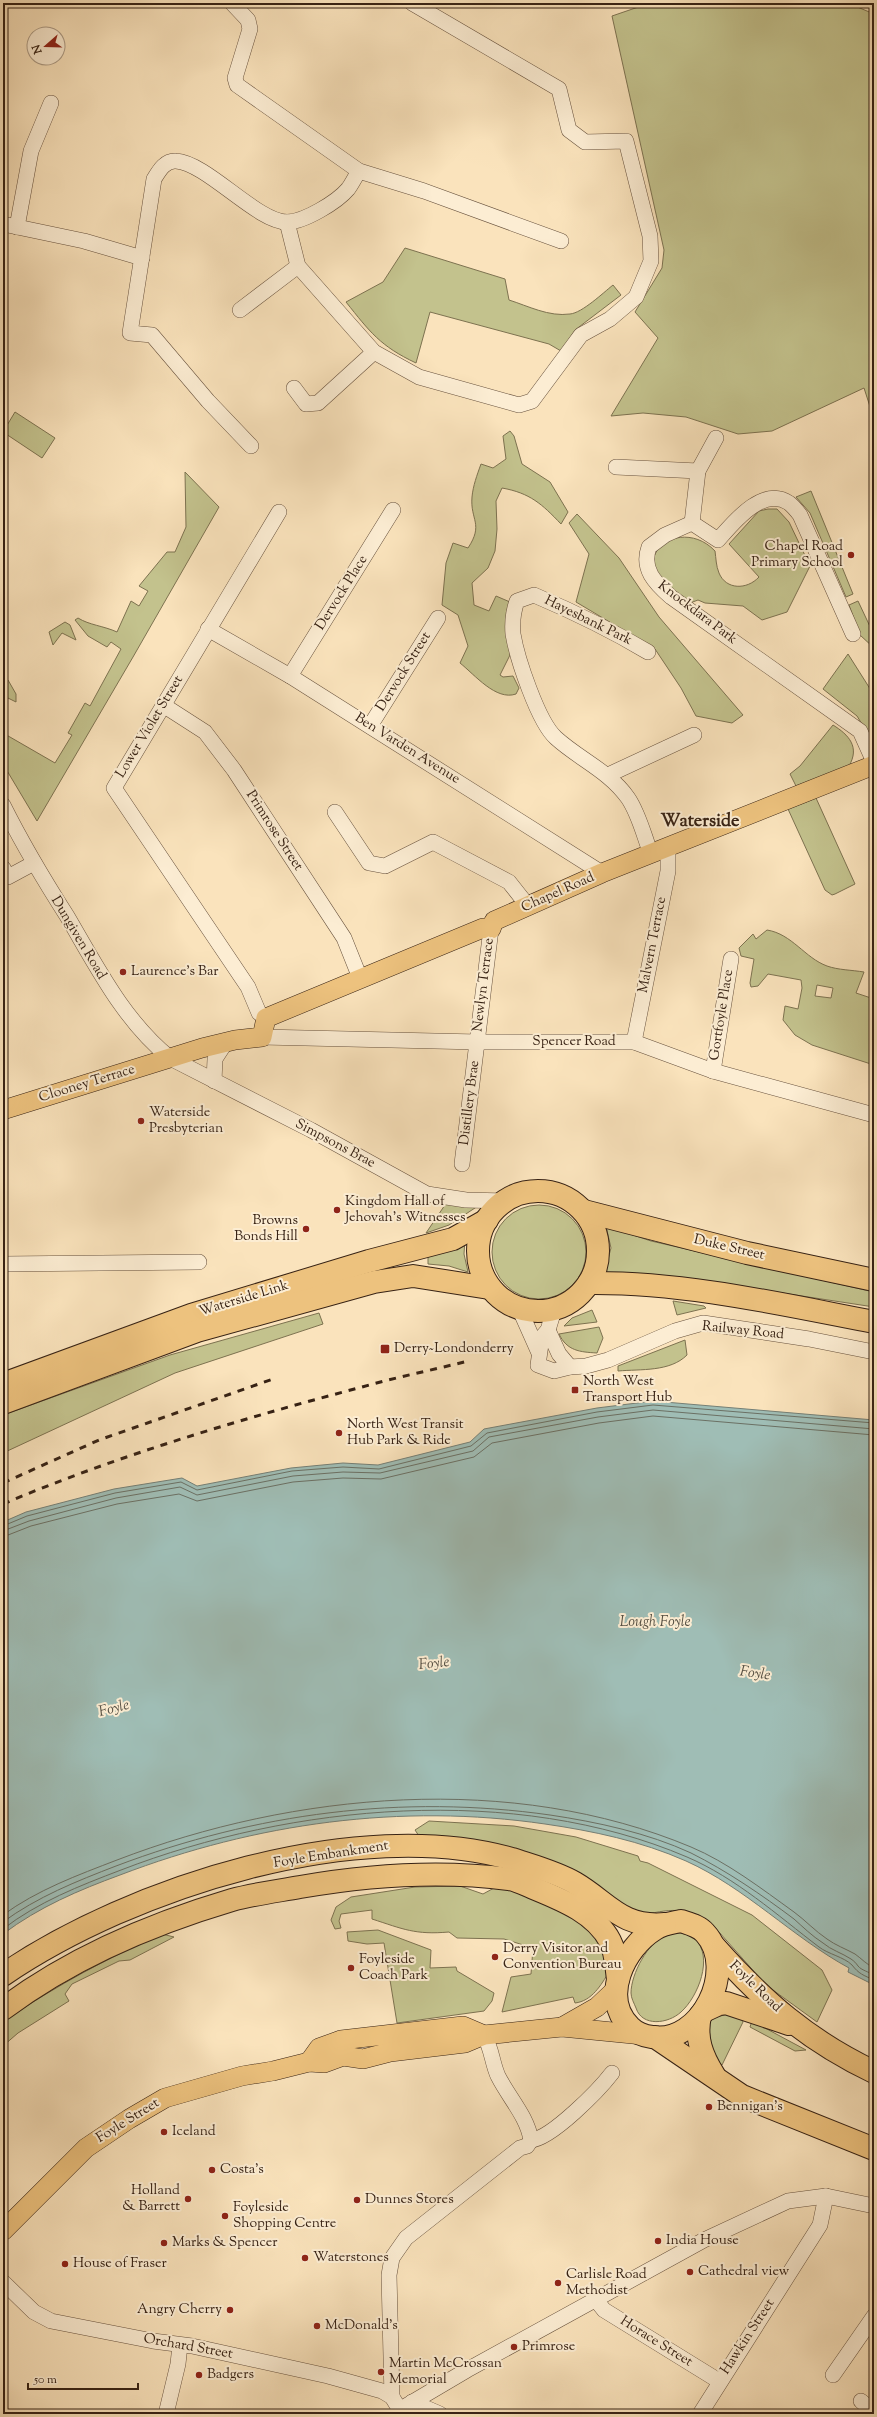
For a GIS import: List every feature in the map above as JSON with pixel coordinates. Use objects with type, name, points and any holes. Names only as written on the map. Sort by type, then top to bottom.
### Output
[{"type":"highway","points":[[529,1192],[549,1192],[568,1198],[584,1211],[594,1227],[598,1244],[598,1260],[589,1283],[577,1296],[566,1304],[537,1311],[519,1308],[504,1300],[489,1288],[481,1274],[478,1256],[480,1237],[487,1220],[498,1207],[506,1201],[529,1192]]},
{"type":"highway","name":"Duke Street","points":[[584,1211],[739,1251],[874,1280]]},
{"type":"highway","name":"Waterside Link","points":[[3,1384],[191,1315],[369,1261],[453,1239],[487,1220]]},
{"type":"highway","name":"Waterside Link","points":[[3,1403],[197,1331],[374,1282],[413,1276],[489,1288]]},
{"type":"highway","points":[[589,1283],[664,1286],[722,1293],[874,1322]]},
{"type":"highway","name":"Foyle Embankment","points":[[3,1975],[79,1929],[126,1907],[177,1888],[290,1859],[376,1846],[407,1844],[462,1849],[510,1859],[555,1873],[573,1882],[635,1923],[665,1924]]},
{"type":"highway","name":"Foyle Embankment","points":[[3,2009],[54,1974],[99,1951],[140,1932],[233,1900],[329,1882],[407,1873],[510,1879],[558,1898],[588,1916],[605,1933],[614,1951],[616,1984]]},
{"type":"highway","points":[[714,2076],[701,2052],[698,2032],[702,2013],[712,1994],[718,1970],[715,1947],[705,1932],[695,1925],[681,1922],[665,1924],[655,1929],[640,1942],[616,1984],[619,2012],[624,2021],[632,2029],[649,2036],[714,2076],[742,2096],[874,2149]]},
{"type":"highway","name":"Foyle Road","points":[[715,1947],[746,1982],[796,2026],[840,2056],[874,2072]]},
{"type":"highway","name":"Foyle Road","points":[[702,2013],[726,2003],[796,2026]]},
{"type":"highway","points":[[649,2036],[674,2036],[683,2032],[702,2013]]},
{"type":"main road","name":"Chapel Road","points":[[491,929],[494,921],[602,873],[874,766]]},
{"type":"main road","points":[[262,1037],[266,1018],[483,928],[491,929]]},
{"type":"main road","name":"Clooney Terrace","points":[[3,1110],[226,1042],[262,1037]]},
{"type":"main road","name":"Foyle Street","points":[[562,2027],[597,2007],[616,1984]]},
{"type":"main road","name":"Foyle Street","points":[[3,2231],[86,2148],[129,2119],[165,2098],[242,2076],[273,2071],[309,2062],[319,2048],[340,2040],[463,2026],[484,2035],[562,2027],[649,2036]]},
{"type":"street","points":[[232,3],[248,20],[250,29],[235,78],[236,85],[359,171],[424,191],[561,241]]},
{"type":"street","points":[[287,222],[298,266],[374,352],[419,377],[519,405],[532,401],[581,335],[610,318],[636,297],[651,261],[650,236],[626,141],[585,142],[569,130],[559,89],[412,3]]},
{"type":"street","points":[[51,102],[31,151],[10,225],[84,241],[142,258]]},
{"type":"street","points":[[251,446],[208,401],[152,335],[130,333],[154,179],[161,167],[176,161],[191,166],[268,216],[287,222],[314,214],[348,190],[359,171]]},
{"type":"street","points":[[240,310],[298,266]]},
{"type":"street","points":[[294,388],[306,404],[318,403],[374,352]]},
{"type":"street","points":[[716,438],[698,471],[692,523],[718,540],[755,503],[775,498],[789,503],[800,515],[853,634]]},
{"type":"street","points":[[616,467],[698,471]]},
{"type":"street","name":"Dervock Place","points":[[290,676],[393,510]]},
{"type":"street","name":"Lower Violet Street","points":[[266,1018],[259,1013],[244,981],[114,788],[279,512]]},
{"type":"street","name":"Knockdara Park","points":[[692,523],[664,535],[649,547],[646,565],[655,583],[860,731],[874,762]]},
{"type":"street","name":"Hayesbank Park","points":[[648,652],[620,635],[579,614],[534,596],[517,601],[513,613],[513,634],[520,662],[544,721],[558,740],[608,775],[628,798],[660,851]]},
{"type":"street","name":"Dervock Street","points":[[370,726],[438,618]]},
{"type":"street","name":"Ben Varden Avenue","points":[[208,629],[290,676],[602,873]]},
{"type":"street","name":"Primrose Street","points":[[163,705],[205,732],[234,770],[344,938],[360,978]]},
{"type":"street","points":[[608,775],[694,735]]},
{"type":"street","name":"Dungiven Road","points":[[3,805],[34,863],[106,985],[154,1045],[170,1058]]},
{"type":"street","points":[[335,812],[369,864],[385,866],[433,842],[509,882],[528,906]]},
{"type":"street","name":"Malvern Terrace","points":[[634,1042],[666,878],[660,851]]},
{"type":"street","points":[[3,868],[8,877],[34,863]]},
{"type":"street","name":"Newlyn Terrace","points":[[478,1042],[491,929]]},
{"type":"street","name":"Gortfoyle Place","points":[[713,1071],[731,959]]},
{"type":"street","name":"Spencer Road","points":[[262,1037],[478,1042],[634,1042],[713,1071],[874,1116]]},
{"type":"street","points":[[214,1081],[215,1059],[226,1042]]},
{"type":"street","name":"Distillery Brae","points":[[462,1164],[478,1042]]},
{"type":"street","name":"Simpsons Brae","points":[[170,1058],[427,1194],[466,1200],[506,1201]]},
{"type":"street","points":[[3,1264],[199,1262]]},
{"type":"street","points":[[539,1359],[542,1337],[548,1330],[555,1307]]},
{"type":"street","points":[[519,1308],[539,1359]]},
{"type":"street","name":"Railway Road","points":[[539,1359],[554,1371],[570,1367],[586,1366],[608,1360],[668,1333],[703,1323],[809,1339],[874,1352]]},
{"type":"street","points":[[548,1330],[559,1354],[570,1367]]},
{"type":"street","points":[[484,2035],[491,2047],[499,2077],[529,2127],[525,2144]]},
{"type":"street","points":[[612,2073],[600,2090],[569,2117],[545,2135],[525,2144],[406,2238],[392,2258],[389,2274],[393,2380],[396,2403],[596,2300],[704,2240],[788,2201],[826,2196],[874,2206]]},
{"type":"street","name":"Hawkin Street","points":[[700,2414],[820,2225],[826,2196]]},
{"type":"street","name":"Orchard Street","points":[[3,2282],[34,2312],[51,2321],[298,2368],[396,2403],[440,2414]]},
{"type":"street","name":"Horace Street","points":[[596,2300],[604,2310],[719,2382]]},
{"type":"street","points":[[833,2375],[874,2316]]},
{"type":"street","points":[[166,2414],[178,2364],[180,2345]]},
{"type":"street","points":[[861,2401],[874,2412]]},
{"type":"shaded area","points":[[650,3],[848,3],[874,14],[874,419],[864,388],[772,431],[738,434],[686,417],[643,413],[611,416],[658,338],[635,312],[662,268],[664,250],[612,16]]},
{"type":"shaded area","points":[[405,248],[505,279],[509,300],[554,314],[562,315],[575,313],[592,302],[613,285],[621,295],[575,330],[561,351],[549,344],[430,312],[416,363],[393,351],[384,344],[369,330],[346,302],[383,282]]},
{"type":"shaded area","points":[[15,412],[55,438],[42,458],[3,432]]},
{"type":"shaded area","points":[[510,431],[514,436],[522,464],[550,482],[568,512],[561,524],[535,500],[512,490],[502,488],[496,501],[497,529],[495,551],[488,568],[472,583],[474,605],[489,611],[496,596],[510,602],[510,655],[500,675],[503,677],[513,676],[519,688],[516,694],[508,695],[501,694],[486,686],[460,663],[468,646],[458,615],[442,605],[446,563],[453,543],[468,548],[475,533],[476,527],[472,497],[474,485],[481,464],[493,468],[506,459],[503,436]]},
{"type":"shaded area","points":[[185,472],[219,507],[37,821],[3,764],[3,733],[55,763],[72,735],[68,733],[85,703],[90,706],[121,649],[111,642],[107,647],[88,636],[75,620],[78,618],[117,632],[131,601],[139,606],[148,591],[139,586],[167,552],[175,552],[186,527]]},
{"type":"shaded area","points":[[811,491],[853,594],[846,597],[810,513],[796,497]]},
{"type":"shaded area","points":[[777,509],[789,522],[810,566],[787,612],[762,620],[743,606],[705,603],[698,600],[690,603],[667,587],[657,574],[654,562],[657,551],[664,543],[675,538],[689,537],[702,541],[715,551],[719,573],[722,579],[727,583],[737,586],[749,584],[759,577],[729,544],[759,511]]},
{"type":"shaded area","points":[[577,514],[619,558],[659,617],[743,715],[732,723],[696,716],[681,688],[655,649],[576,602],[589,554],[569,523]]},
{"type":"shaded area","points":[[858,601],[874,635],[874,648],[860,635],[849,605]]},
{"type":"shaded area","points":[[65,622],[70,625],[76,640],[62,633],[53,645],[49,632]]},
{"type":"shaded area","points":[[848,654],[874,695],[874,739],[868,734],[857,716],[823,689]]},
{"type":"shaded area","points":[[8,680],[16,694],[16,702],[8,698],[3,707],[3,681]]},
{"type":"shaded area","points":[[833,725],[848,737],[853,747],[852,759],[849,766],[796,786],[790,774],[800,766]]},
{"type":"shaded area","points":[[816,798],[855,884],[832,895],[825,890],[788,809]]},
{"type":"shaded area","points":[[767,930],[776,932],[791,941],[812,958],[827,966],[864,972],[856,993],[874,999],[874,1065],[812,1045],[795,1035],[783,1020],[785,1006],[798,1009],[802,988],[801,980],[768,974],[758,986],[751,987],[750,983],[754,959],[741,956],[739,948],[753,934],[756,939]],"holes":[[[817,985],[833,988],[831,998],[815,996]]]},
{"type":"shaded area","points":[[449,1199],[478,1206],[449,1225],[426,1233]]},
{"type":"shaded area","points":[[539,1205],[557,1208],[572,1219],[583,1234],[586,1252],[583,1270],[572,1285],[557,1296],[539,1299],[521,1296],[506,1285],[495,1270],[492,1252],[495,1234],[506,1219],[521,1208]]},
{"type":"shaded area","points":[[606,1226],[651,1241],[874,1292],[874,1307],[756,1289],[604,1274],[611,1248]]},
{"type":"shaded area","points":[[465,1239],[464,1254],[468,1272],[449,1266],[428,1264],[428,1253]]},
{"type":"shaded area","points":[[673,1301],[704,1306],[706,1308],[677,1315]]},
{"type":"shaded area","points":[[592,1310],[597,1322],[564,1326],[572,1318]]},
{"type":"shaded area","points":[[319,1313],[323,1324],[175,1373],[3,1453],[3,1415],[170,1355]]},
{"type":"shaded area","points":[[599,1327],[603,1338],[597,1353],[575,1350],[562,1340],[559,1334]]},
{"type":"shaded area","points":[[685,1340],[687,1355],[672,1364],[655,1369],[618,1371],[618,1366]]},
{"type":"shaded area","points":[[429,1821],[514,1826],[576,1837],[638,1856],[640,1861],[648,1863],[752,1915],[822,1970],[832,1990],[817,2022],[766,1985],[711,1923],[702,1918],[686,1911],[677,1910],[640,1916],[419,1836],[415,1830]]},
{"type":"shaded area","points":[[460,1886],[483,1894],[494,1888],[504,1887],[582,1920],[603,1944],[609,1972],[603,1982],[591,1996],[581,2002],[575,2003],[573,1997],[502,2012],[511,1977],[531,1974],[533,1948],[504,1939],[457,1938],[449,1932],[427,1933],[392,1926],[372,1919],[372,1910],[341,1914],[339,1921],[341,1928],[335,1929],[331,1920],[336,1907],[351,1897],[415,1887]]},
{"type":"shaded area","points":[[378,1930],[431,1950],[430,1968],[456,1967],[457,1971],[494,1993],[492,2001],[484,2011],[397,2023],[384,1943],[367,1944],[348,1941],[347,1932]]},
{"type":"shaded area","points":[[681,1933],[694,1938],[701,1947],[703,1956],[702,1977],[693,1997],[681,2012],[676,2016],[663,2021],[649,2021],[639,2014],[632,1999],[632,1985],[637,1968],[647,1951],[659,1939],[666,1935]]},
{"type":"shaded area","points":[[162,1934],[174,1937],[130,1960],[119,1961],[72,1984],[65,1994],[69,2001],[18,2033],[3,2046],[3,2021],[83,1973]]},
{"type":"shaded area","points":[[732,2013],[741,2016],[743,2022],[722,2065],[712,2056],[708,2025],[713,2018]]},
{"type":"shaded area","points":[[752,2021],[806,2050],[795,2051],[750,2027]]},
{"type":"water","name":"Lough Foyle","points":[[653,1401],[874,1420],[874,1985],[848,1972],[849,1968],[828,1956],[729,1885],[686,1861],[634,1842],[581,1830],[491,1818],[437,1816],[383,1817],[330,1822],[276,1830],[224,1842],[171,1857],[89,1887],[45,1907],[3,1934],[3,1522],[26,1512],[114,1489],[182,1478],[197,1486],[291,1468],[343,1463],[378,1465],[470,1442],[484,1429],[597,1408]]},
{"type":"railway","points":[[3,1504],[47,1486],[136,1454],[226,1425],[375,1383],[468,1361]]},
{"type":"railway","points":[[3,1483],[99,1440],[273,1379]]},
{"type":"place","name":"Chapel Road Primary School","points":[[851,555]]},
{"type":"place","name":"Laurence's Bar","points":[[123,972]]},
{"type":"place","name":"Waterside Presbyterian","points":[[141,1121]]},
{"type":"place","name":"Kingdom Hall of Jehovah's Witnesses","points":[[337,1210]]},
{"type":"place","name":"Browns Bonds Hill","points":[[306,1229]]},
{"type":"place","name":"Derry~Londonderry","points":[[385,1349]]},
{"type":"place","name":"North West Transport Hub","points":[[575,1390]]},
{"type":"place","name":"North West Transit Hub Park & Ride","points":[[339,1433]]},
{"type":"place","name":"Derry Visitor and Convention Bureau","points":[[495,1957]]},
{"type":"place","name":"Foyleside Coach Park","points":[[351,1968]]},
{"type":"place","name":"Bennigan's","points":[[709,2107]]},
{"type":"place","name":"Iceland","points":[[164,2132]]},
{"type":"place","name":"Costa's","points":[[212,2170]]},
{"type":"place","name":"Holland & Barrett","points":[[188,2199]]},
{"type":"place","name":"Dunnes Stores","points":[[357,2200]]},
{"type":"place","name":"Foyleside Shopping Centre","points":[[225,2216]]},
{"type":"place","name":"India House","points":[[658,2241]]},
{"type":"place","name":"Marks & Spencer","points":[[164,2243]]},
{"type":"place","name":"Waterstones","points":[[305,2258]]},
{"type":"place","name":"House of Fraser","points":[[65,2264]]},
{"type":"place","name":"Cathedral view","points":[[690,2272]]},
{"type":"place","name":"Carlisle Road Methodist","points":[[558,2283]]},
{"type":"place","name":"Angry Cherry","points":[[230,2310]]},
{"type":"place","name":"McDonald's","points":[[317,2326]]},
{"type":"place","name":"Primrose","points":[[514,2347]]},
{"type":"place","name":"Martin McCrossan Memorial","points":[[381,2372]]},
{"type":"place","name":"Badgers","points":[[199,2375]]},
{"type":"district","name":"Waterside","points":[[700,822]]},
{"type":"water label","name":"Foyle","points":[[434,1664]]},
{"type":"water label","name":"Foyle","points":[[755,1674]]},
{"type":"water label","name":"Foyle","points":[[114,1709]]}]
